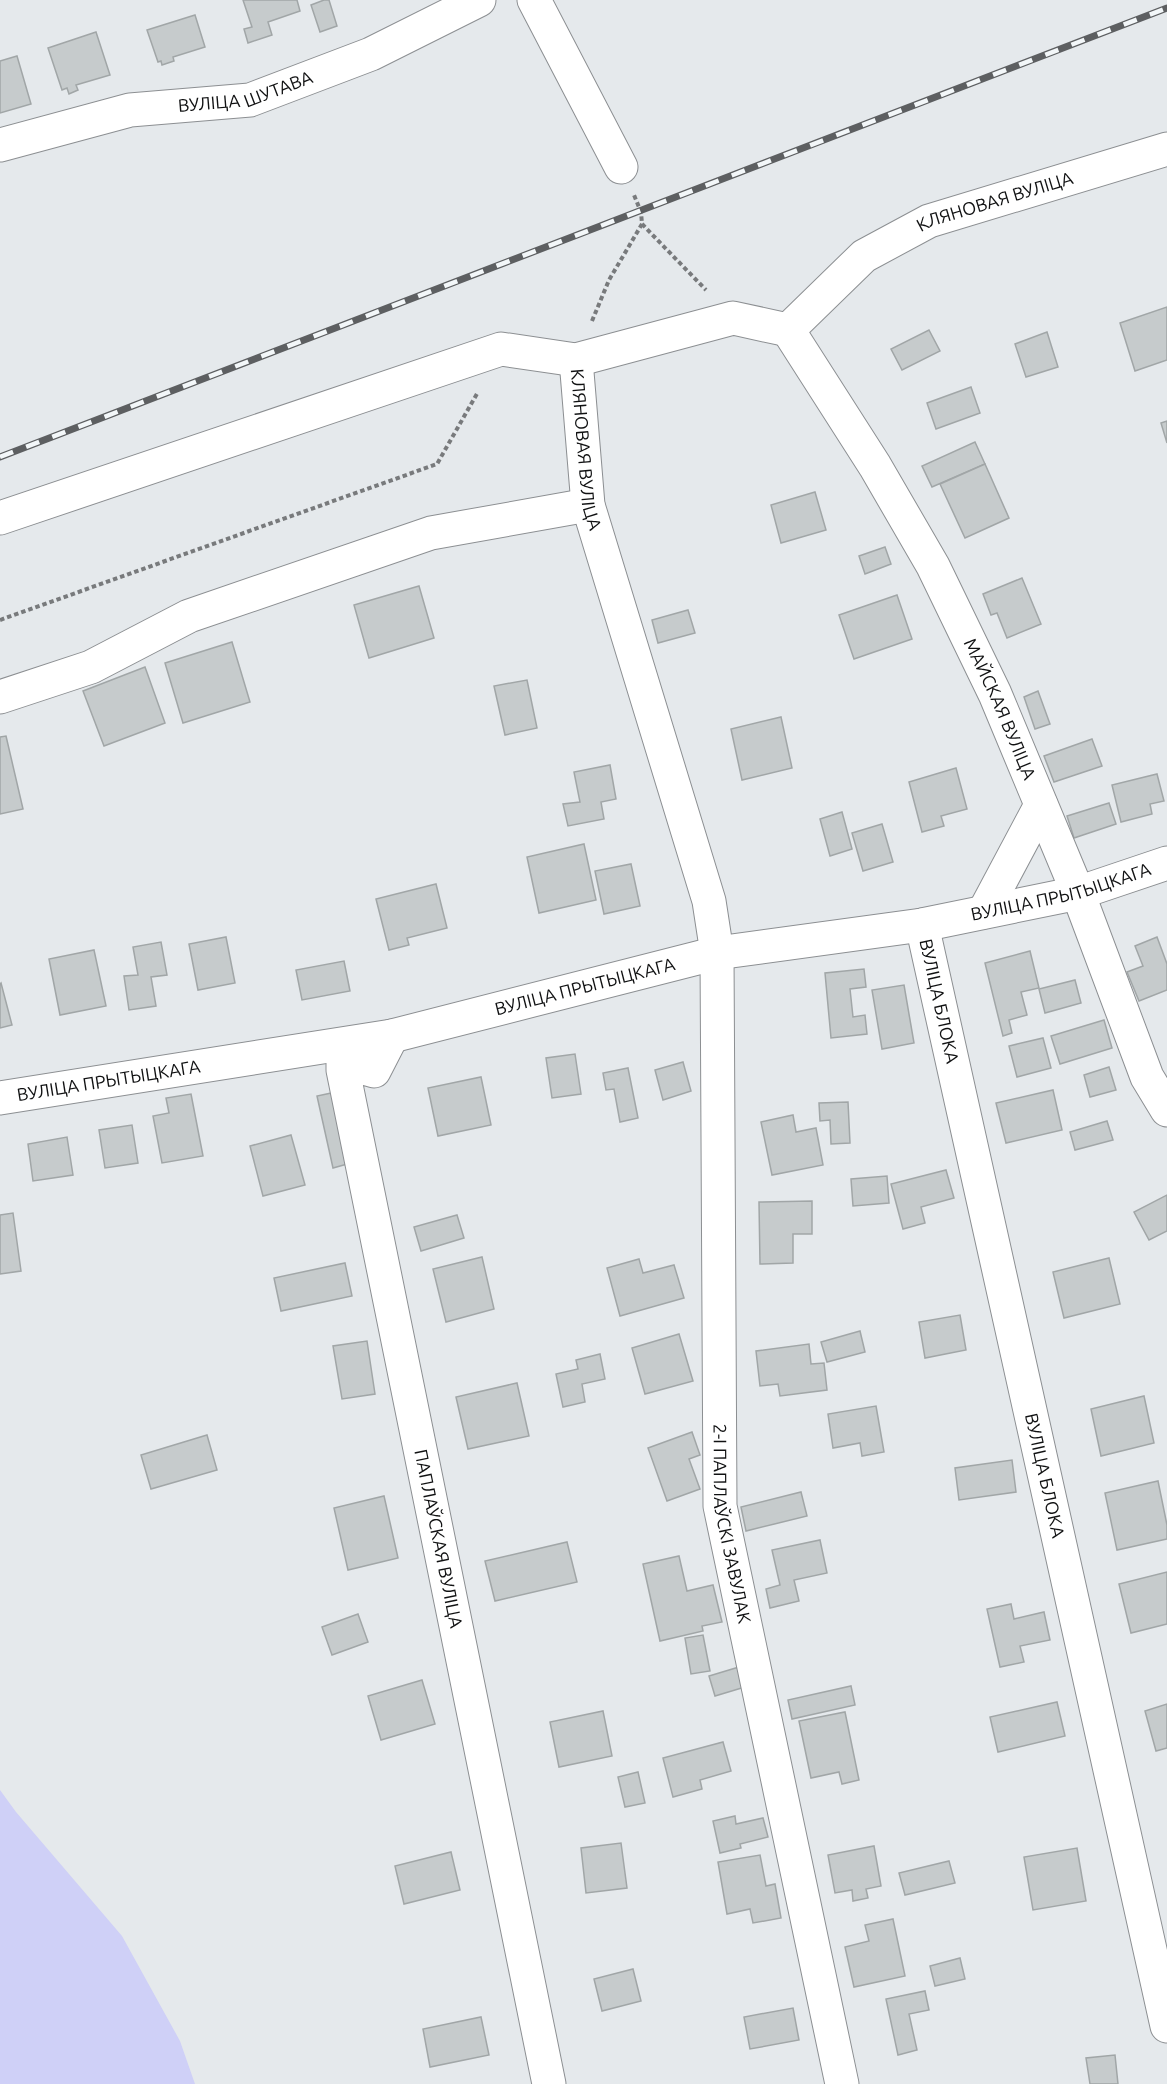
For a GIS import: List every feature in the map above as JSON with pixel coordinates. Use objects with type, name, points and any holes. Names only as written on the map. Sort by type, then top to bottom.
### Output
[{"type":"street","name":"ВУЛІЦА ШУТАВА","points":[[0,145],[130,110],[250,100],[371,54],[479,0]]},
{"type":"street","points":[[534,0],[621,167]]},
{"type":"street","name":"КЛЯНОВАЯ ВУЛІЦА","points":[[717,953],[709,901],[588,505],[576,360],[733,318],[788,330],[864,256],[929,221],[1167,149]]},
{"type":"street","name":"МАЙСКАЯ ВУЛІЦА","points":[[788,330],[875,466],[933,566],[995,694],[1077,892],[1147,1077],[1167,1110]]},
{"type":"street","points":[[0,518],[501,349],[576,360]]},
{"type":"street","points":[[0,697],[91,667],[189,616],[431,533],[588,505]]},
{"type":"street","points":[[984,912],[1041,805]]},
{"type":"street","name":"ВУЛІЦА ПРЫТЫЦКАГА","points":[[0,1098],[392,1036],[717,953],[922,925],[1077,892],[1167,863]]},
{"type":"street","name":"ВУЛІЦА БЛОКА","points":[[922,925],[1166,2009]]},
{"type":"street","name":"2-І ПАПЛАЎСКІ ЗАВУЛАК","points":[[717,953],[720,1506],[842,2084]]},
{"type":"street","name":"ПАПЛАЎСКАЯ ВУЛІЦА","points":[[392,1036],[374,1071],[343,1062],[343,1070],[549,2084]]},
{"type":"path","points":[[576,360],[609,280],[642,224],[641,212],[621,167]]},
{"type":"path","points":[[642,224],[733,318]]},
{"type":"path","points":[[0,620],[437,465],[501,349]]},
{"type":"shaded area","points":[[0,1790],[16,1812],[122,1936],[180,2041],[195,2084],[0,2084]]},
{"type":"building","points":[[243,0],[297,0],[300,11],[268,22],[272,35],[248,43],[244,29],[252,27]]},
{"type":"building","points":[[329,0],[337,26],[320,32],[311,5]]},
{"type":"building","points":[[195,15],[205,47],[173,57],[174,61],[162,65],[161,61],[158,62],[147,30]]},
{"type":"building","points":[[96,32],[110,75],[76,85],[78,90],[69,94],[67,88],[62,90],[48,48]]},
{"type":"building","points":[[17,56],[31,104],[0,113],[0,61]]},
{"type":"building","points":[[1167,307],[1167,360],[1135,371],[1120,323]]},
{"type":"building","points":[[929,330],[940,351],[902,370],[891,349]]},
{"type":"building","points":[[1047,332],[1058,367],[1026,377],[1015,344]]},
{"type":"building","points":[[971,387],[980,413],[936,429],[927,403]]},
{"type":"building","points":[[1167,421],[1167,443],[1161,423]]},
{"type":"building","points":[[975,442],[985,464],[932,487],[922,466]]},
{"type":"building","points":[[985,464],[1009,518],[965,538],[940,484]]},
{"type":"building","points":[[815,492],[826,530],[781,543],[771,505]]},
{"type":"building","points":[[885,547],[891,564],[865,574],[859,556]]},
{"type":"building","points":[[1022,578],[1041,624],[1007,638],[997,613],[991,615],[983,594]]},
{"type":"building","points":[[419,586],[434,638],[369,658],[354,605]]},
{"type":"building","points":[[897,595],[912,639],[854,659],[839,615]]},
{"type":"building","points":[[688,610],[695,633],[658,643],[652,620]]},
{"type":"building","points":[[232,642],[250,702],[183,723],[165,663]]},
{"type":"building","points":[[145,667],[165,723],[104,746],[83,691]]},
{"type":"building","points":[[527,680],[537,728],[505,735],[494,686]]},
{"type":"building","points":[[1038,691],[1050,724],[1035,729],[1024,697]]},
{"type":"building","points":[[781,717],[792,768],[742,780],[731,729]]},
{"type":"building","points":[[6,736],[23,809],[0,814],[0,737]]},
{"type":"building","points":[[1092,739],[1102,766],[1054,782],[1044,756]]},
{"type":"building","points":[[610,765],[616,799],[601,802],[604,819],[568,826],[563,804],[580,802],[574,772]]},
{"type":"building","points":[[956,768],[967,809],[941,816],[944,826],[922,832],[909,782]]},
{"type":"building","points":[[1157,774],[1164,801],[1150,804],[1152,814],[1121,822],[1112,785]]},
{"type":"building","points":[[1109,803],[1116,824],[1074,838],[1067,816]]},
{"type":"building","points":[[842,812],[852,849],[830,856],[820,819]]},
{"type":"building","points":[[882,824],[893,862],[863,871],[852,833]]},
{"type":"building","points":[[584,844],[596,900],[539,913],[527,857]]},
{"type":"building","points":[[631,864],[640,906],[604,914],[595,871]]},
{"type":"building","points":[[436,884],[447,928],[407,938],[409,945],[389,950],[376,899]]},
{"type":"building","points":[[226,937],[235,983],[198,990],[189,944]]},
{"type":"building","points":[[1157,937],[1167,964],[1167,990],[1139,1001],[1127,972],[1143,966],[1135,946]]},
{"type":"building","points":[[161,942],[167,975],[151,977],[156,1006],[129,1010],[124,976],[138,975],[133,947]]},
{"type":"building","points":[[94,950],[106,1006],[60,1015],[49,959]]},
{"type":"building","points":[[1030,951],[1039,988],[1021,992],[1027,1015],[1009,1020],[1012,1033],[1003,1036],[985,963]]},
{"type":"building","points":[[344,961],[350,991],[302,1000],[296,970]]},
{"type":"building","points":[[864,969],[866,987],[850,989],[853,1017],[865,1015],[867,1034],[831,1038],[825,973]]},
{"type":"building","points":[[1075,980],[1081,1003],[1045,1013],[1039,989]]},
{"type":"building","points":[[0,984],[12,1025],[0,1028]]},
{"type":"building","points":[[904,985],[914,1043],[882,1049],[872,990]]},
{"type":"building","points":[[1104,1020],[1112,1048],[1060,1064],[1051,1036]]},
{"type":"building","points":[[1043,1038],[1051,1068],[1017,1077],[1009,1046]]},
{"type":"building","points":[[575,1054],[581,1094],[552,1098],[546,1058]]},
{"type":"building","points":[[683,1062],[691,1091],[663,1100],[655,1070]]},
{"type":"building","points":[[1109,1067],[1116,1090],[1090,1097],[1084,1075]]},
{"type":"building","points":[[628,1068],[638,1118],[620,1122],[614,1089],[606,1090],[603,1073]]},
{"type":"building","points":[[481,1077],[491,1125],[438,1136],[428,1088]]},
{"type":"building","points":[[1053,1090],[1062,1130],[1006,1143],[996,1103]]},
{"type":"building","points":[[336,1092],[351,1163],[333,1168],[317,1096]]},
{"type":"building","points":[[191,1094],[203,1156],[162,1163],[153,1116],[169,1113],[166,1098]]},
{"type":"building","points":[[848,1102],[850,1143],[831,1144],[830,1120],[820,1121],[819,1103]]},
{"type":"building","points":[[793,1115],[796,1132],[816,1128],[823,1165],[772,1175],[761,1122]]},
{"type":"building","points":[[1107,1121],[1113,1140],[1075,1150],[1070,1132]]},
{"type":"building","points":[[132,1125],[138,1163],[105,1168],[99,1130]]},
{"type":"building","points":[[291,1135],[305,1185],[263,1196],[250,1146]]},
{"type":"building","points":[[67,1137],[73,1175],[33,1181],[28,1144]]},
{"type":"building","points":[[946,1170],[954,1198],[921,1207],[925,1223],[903,1229],[891,1184]]},
{"type":"building","points":[[887,1176],[889,1203],[853,1206],[851,1179]]},
{"type":"building","points":[[1167,1195],[1167,1231],[1149,1240],[1134,1212]]},
{"type":"building","points":[[812,1201],[812,1234],[793,1234],[793,1263],[760,1264],[759,1202]]},
{"type":"building","points":[[13,1213],[21,1271],[0,1274],[0,1215]]},
{"type":"building","points":[[457,1215],[464,1238],[421,1251],[414,1227]]},
{"type":"building","points":[[482,1257],[494,1309],[446,1322],[433,1269]]},
{"type":"building","points":[[1109,1258],[1120,1304],[1064,1318],[1053,1272]]},
{"type":"building","points":[[639,1259],[643,1273],[674,1265],[684,1298],[620,1316],[607,1268]]},
{"type":"building","points":[[345,1263],[352,1296],[281,1311],[274,1278]]},
{"type":"building","points":[[960,1315],[966,1350],[925,1358],[919,1322]]},
{"type":"building","points":[[860,1331],[865,1352],[827,1362],[821,1342]]},
{"type":"building","points":[[679,1334],[693,1381],[645,1394],[632,1348]]},
{"type":"building","points":[[367,1341],[375,1394],[342,1399],[333,1346]]},
{"type":"building","points":[[809,1344],[811,1364],[824,1363],[827,1390],[780,1396],[778,1384],[760,1386],[756,1351]]},
{"type":"building","points":[[600,1354],[605,1379],[582,1384],[585,1402],[563,1407],[556,1374],[578,1369],[576,1360]]},
{"type":"building","points":[[517,1383],[529,1436],[468,1449],[456,1397]]},
{"type":"building","points":[[1144,1396],[1154,1443],[1101,1456],[1091,1409]]},
{"type":"building","points":[[876,1406],[884,1452],[862,1456],[860,1443],[833,1448],[828,1414]]},
{"type":"building","points":[[692,1432],[700,1455],[689,1459],[700,1489],[667,1501],[648,1448]]},
{"type":"building","points":[[207,1435],[217,1470],[151,1489],[141,1455]]},
{"type":"building","points":[[1012,1460],[1016,1492],[959,1500],[955,1468]]},
{"type":"building","points":[[1158,1481],[1167,1525],[1167,1539],[1117,1550],[1105,1493]]},
{"type":"building","points":[[801,1492],[807,1516],[746,1531],[741,1507]]},
{"type":"building","points":[[384,1496],[398,1558],[348,1570],[334,1508]]},
{"type":"building","points":[[820,1540],[827,1573],[794,1580],[799,1601],[770,1608],[766,1589],[780,1585],[772,1550]]},
{"type":"building","points":[[567,1542],[577,1582],[495,1601],[485,1561]]},
{"type":"building","points":[[679,1556],[687,1591],[713,1585],[722,1622],[702,1626],[703,1631],[660,1641],[643,1564]]},
{"type":"building","points":[[1167,1572],[1167,1624],[1131,1633],[1119,1584]]},
{"type":"building","points":[[1011,1604],[1014,1619],[1044,1612],[1050,1640],[1020,1646],[1024,1662],[1000,1667],[987,1609]]},
{"type":"building","points":[[358,1614],[368,1642],[332,1655],[322,1627]]},
{"type":"building","points":[[703,1635],[710,1671],[691,1674],[685,1638]]},
{"type":"building","points":[[739,1667],[745,1687],[715,1696],[709,1676]]},
{"type":"building","points":[[422,1680],[435,1724],[381,1740],[368,1696]]},
{"type":"building","points":[[851,1686],[855,1705],[792,1719],[788,1700]]},
{"type":"building","points":[[1057,1702],[1065,1736],[998,1752],[990,1717]]},
{"type":"building","points":[[1167,1704],[1167,1748],[1156,1751],[1145,1711]]},
{"type":"building","points":[[603,1711],[612,1756],[559,1767],[550,1722]]},
{"type":"building","points":[[845,1712],[859,1780],[842,1784],[839,1772],[811,1778],[799,1721]]},
{"type":"building","points":[[723,1742],[731,1771],[700,1780],[702,1789],[673,1797],[663,1758]]},
{"type":"building","points":[[638,1772],[645,1803],[625,1807],[618,1777]]},
{"type":"building","points":[[735,1816],[736,1824],[763,1818],[768,1837],[740,1844],[741,1848],[720,1853],[713,1821]]},
{"type":"building","points":[[621,1843],[627,1888],[586,1893],[581,1848]]},
{"type":"building","points":[[874,1846],[881,1886],[866,1889],[868,1898],[853,1901],[852,1890],[835,1893],[828,1855]]},
{"type":"building","points":[[1077,1848],[1086,1901],[1033,1910],[1024,1857]]},
{"type":"building","points":[[451,1852],[460,1890],[404,1904],[395,1866]]},
{"type":"building","points":[[760,1855],[766,1886],[775,1884],[781,1918],[753,1923],[750,1909],[727,1914],[718,1862]]},
{"type":"building","points":[[949,1861],[955,1883],[905,1895],[899,1873]]},
{"type":"building","points":[[893,1919],[905,1976],[854,1987],[845,1947],[869,1941],[865,1925]]},
{"type":"building","points":[[960,1958],[965,1979],[935,1986],[930,1966]]},
{"type":"building","points":[[633,1969],[641,2001],[602,2011],[594,1979]]},
{"type":"building","points":[[925,1991],[929,2010],[909,2014],[917,2050],[898,2055],[886,1999]]},
{"type":"building","points":[[793,2008],[799,2040],[750,2049],[744,2017]]},
{"type":"building","points":[[481,2017],[489,2055],[430,2067],[423,2029]]},
{"type":"building","points":[[1115,2055],[1118,2084],[1090,2084],[1086,2058]]},
{"type":"railway","points":[[0,457],[1167,8]]}]
